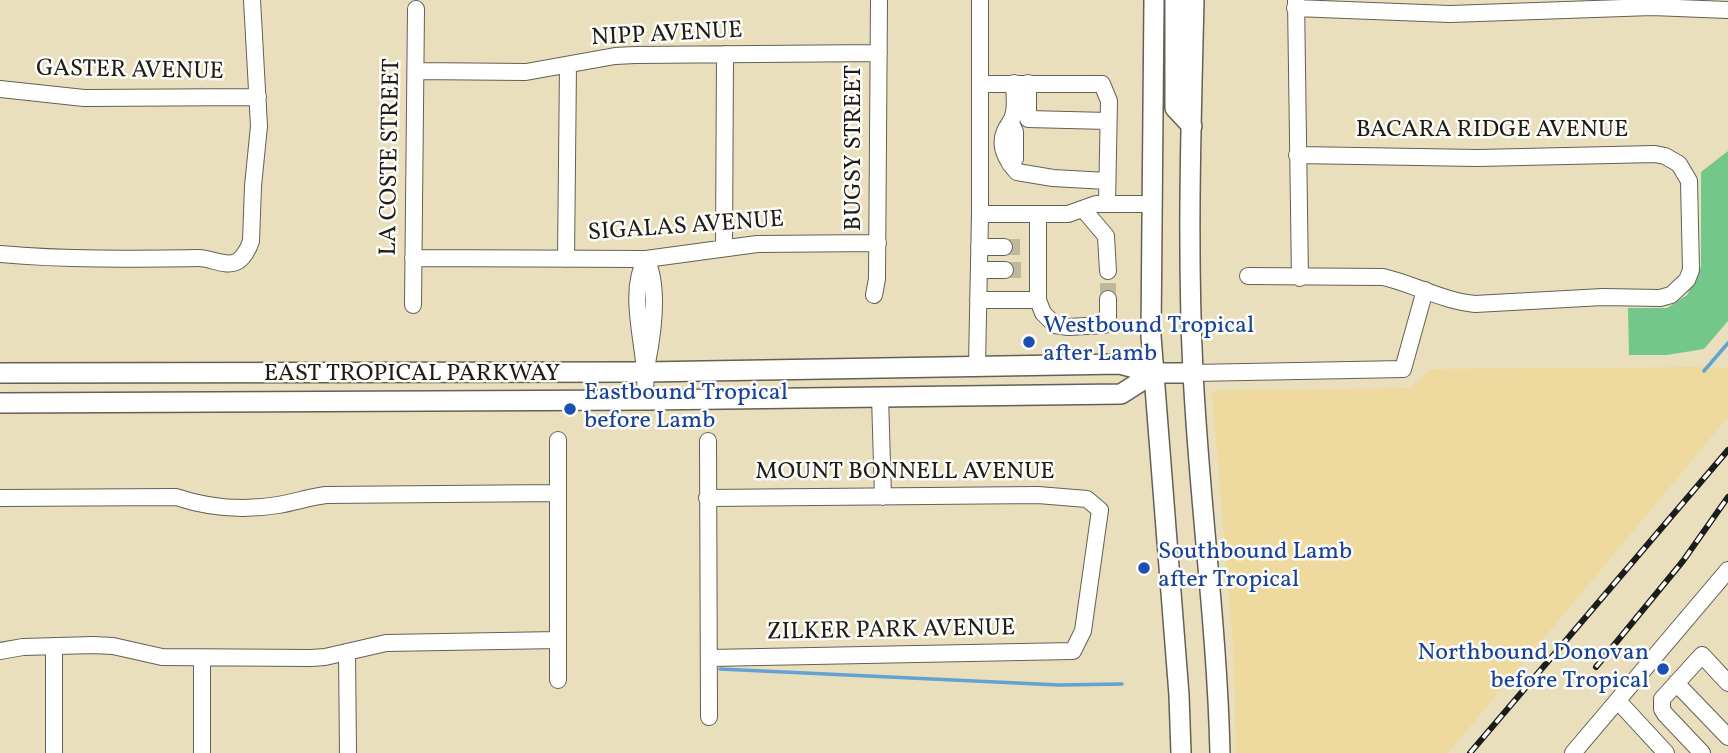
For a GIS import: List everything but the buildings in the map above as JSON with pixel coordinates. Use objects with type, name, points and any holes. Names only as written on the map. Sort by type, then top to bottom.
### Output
[{"type":"main road","points":[[1154,0],[1151,336],[1179,695],[1181,753]]},
{"type":"main road","points":[[1175,0],[1175,108],[1192,126]]},
{"type":"main road","points":[[1194,0],[1191,313],[1193,373],[1219,693],[1220,753]]},
{"type":"main road","name":"EAST TROPICAL PARKWAY","points":[[0,373],[645,372],[1120,364],[1154,373],[1193,373]]},
{"type":"main road","name":"EAST TROPICAL PARKWAY","points":[[0,403],[645,400],[1121,394],[1154,373]]},
{"type":"street","points":[[0,254],[68,260],[203,258],[229,264],[238,262],[251,241],[259,126],[252,0]]},
{"type":"street","name":"BUGSY STREET","points":[[874,295],[878,243],[879,0]]},
{"type":"street","points":[[976,365],[980,214],[980,0]]},
{"type":"street","points":[[1300,278],[1296,4],[1440,13],[1642,7],[1728,10]]},
{"type":"street","name":"LA COSTE STREET","points":[[413,305],[416,9]]},
{"type":"street","name":"NIPP AVENUE","points":[[416,71],[526,72],[615,56],[879,53]]},
{"type":"street","points":[[724,248],[726,54]]},
{"type":"street","points":[[566,259],[568,65]]},
{"type":"street","points":[[1021,83],[1028,119],[1108,121]]},
{"type":"street","points":[[1021,83],[1012,123],[1005,129],[1002,140],[1005,157],[1017,172],[1107,181]]},
{"type":"street","points":[[980,84],[1102,84],[1109,101],[1107,204]]},
{"type":"street","name":"GASTER AVENUE","points":[[0,89],[84,99],[258,96]]},
{"type":"street","name":"BACARA RIDGE AVENUE","points":[[1297,155],[1478,158],[1655,154],[1674,159],[1683,167],[1689,181],[1691,270],[1682,287],[1671,295],[1660,298],[1475,304],[1460,303],[1425,290]]},
{"type":"street","points":[[980,214],[1068,214],[1096,204],[1152,205]]},
{"type":"street","points":[[1083,209],[1106,236],[1108,271]]},
{"type":"street","points":[[1038,214],[1033,270],[1043,313],[1055,325],[1095,327],[1104,325],[1108,317],[1108,299]]},
{"type":"street","name":"SIGALAS AVENUE","points":[[413,258],[646,259],[757,244],[878,243]]},
{"type":"street","points":[[979,247],[1004,247]]},
{"type":"street","points":[[645,400],[645,372],[653,333],[653,272],[646,259]]},
{"type":"street","points":[[979,271],[1004,270]]},
{"type":"street","points":[[1248,276],[1383,277],[1425,290]]},
{"type":"street","name":"EAST TROPICAL PARKWAY","points":[[1193,373],[1403,369],[1425,290]]},
{"type":"street","points":[[978,300],[1038,300]]},
{"type":"street","points":[[880,396],[883,497]]},
{"type":"street","points":[[558,440],[558,680]]},
{"type":"street","points":[[708,441],[709,717]]},
{"type":"street","points":[[0,498],[176,497],[207,506],[240,508],[281,505],[326,495],[558,494]]},
{"type":"street","name":"MOUNT BONNELL AVENUE","points":[[707,498],[1070,496],[1087,499],[1100,510],[1083,631],[1073,652]]},
{"type":"street","points":[[1573,753],[1728,570]]},
{"type":"street","points":[[0,651],[23,647],[113,646],[162,657],[311,658],[386,643],[558,640]]},
{"type":"street","points":[[54,646],[54,753]]},
{"type":"street","points":[[348,652],[348,753]]},
{"type":"street","name":"ZILKER PARK AVENUE","points":[[709,658],[1073,652]]},
{"type":"street","points":[[1702,753],[1665,714],[1662,699],[1702,655],[1728,683]]},
{"type":"street","points":[[202,658],[202,753]]},
{"type":"street","points":[[1676,683],[1728,737]]},
{"type":"street","points":[[1618,701],[1666,753]]},
{"type":"green space","points":[[1728,151],[1728,321],[1704,349],[1667,355],[1629,355],[1628,308],[1667,308],[1687,295],[1701,267],[1701,172]]},
{"type":"sand","points":[[1728,368],[1728,417],[1448,753],[1236,753],[1233,644],[1212,391],[1411,388],[1430,369]]},
{"type":"waterway","points":[[1704,371],[1728,343]]},
{"type":"waterway","points":[[720,669],[1059,685],[1122,684]]},
{"type":"tunnel","points":[[1004,247],[1028,247]]},
{"type":"tunnel","points":[[1005,270],[1028,270]]},
{"type":"tunnel","points":[[1108,271],[1108,299]]},
{"type":"railway","points":[[1470,753],[1728,450]]},
{"type":"railway","points":[[1596,667],[1683,561],[1728,497]]},
{"type":"place","name":"Westbound Tropical after Lamb","points":[[1029,342]]},
{"type":"place","name":"Eastbound Tropical before Lamb","points":[[570,409]]},
{"type":"place","name":"Southbound Lamb after Tropical","points":[[1144,568]]},
{"type":"place","name":"Northbound Donovan before Tropical","points":[[1663,669]]}]
